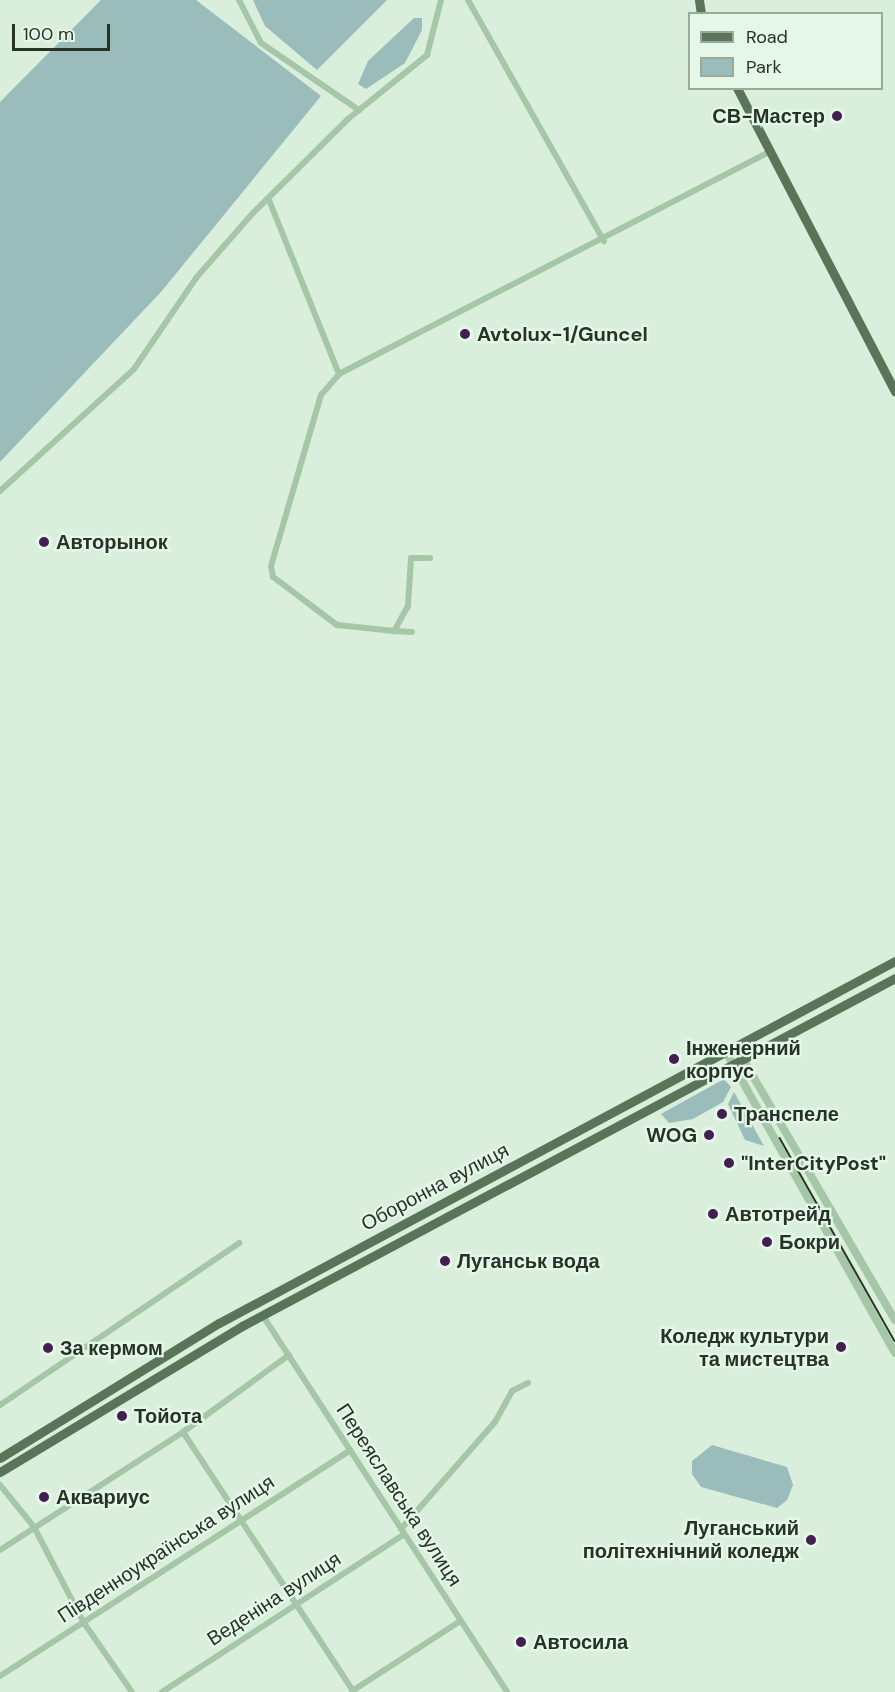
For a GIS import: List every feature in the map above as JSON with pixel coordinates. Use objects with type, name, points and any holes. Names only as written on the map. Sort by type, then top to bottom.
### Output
[{"type":"main road","points":[[738,90],[895,391]]},
{"type":"main road","name":"Оборонна вулиця","points":[[0,1458],[219,1323],[895,962]]},
{"type":"main road","name":"Оборонна вулиця","points":[[0,1472],[141,1383],[895,978]]},
{"type":"street","points":[[238,0],[261,43],[359,110]]},
{"type":"street","points":[[0,491],[134,369],[196,278],[269,200],[359,110],[427,55],[441,0]]},
{"type":"street","points":[[468,0],[604,241]]},
{"type":"street","points":[[412,632],[337,625],[273,577],[321,395],[339,374],[604,241],[769,152]]},
{"type":"street","points":[[269,200],[339,374]]},
{"type":"street","points":[[394,631],[408,606],[411,558],[430,558]]},
{"type":"street","points":[[736,1047],[895,1320]]},
{"type":"street","points":[[726,1052],[895,1353]]},
{"type":"street","points":[[778,1148],[792,1140]]},
{"type":"street","points":[[0,1405],[239,1243]]},
{"type":"street","name":"Переяславська вулиця","points":[[263,1316],[507,1692]]},
{"type":"street","points":[[0,1550],[183,1432],[289,1355]]},
{"type":"street","name":"Веденіна вулиця","points":[[162,1692],[403,1532],[495,1422],[512,1391],[528,1383]]},
{"type":"street","points":[[183,1432],[353,1692],[460,1621]]},
{"type":"street","name":"Південноукраїнська вулиця","points":[[0,1676],[240,1519],[351,1450]]},
{"type":"street","points":[[0,1485],[33,1527],[84,1623],[132,1692]]},
{"type":"green space","points":[[101,0],[196,0],[321,96],[161,292],[0,462],[0,102]]},
{"type":"green space","points":[[253,0],[387,0],[317,70],[265,26]]},
{"type":"green space","points":[[414,18],[422,18],[422,30],[405,63],[366,89],[358,84],[368,61]]},
{"type":"green space","points":[[724,1079],[731,1087],[723,1102],[693,1119],[669,1123],[661,1114]]},
{"type":"green space","points":[[734,1092],[764,1146],[745,1140],[728,1104]]},
{"type":"green space","points":[[712,1445],[787,1467],[793,1485],[787,1500],[777,1508],[701,1487],[692,1474],[692,1461]]},
{"type":"tram line","points":[[780,1138],[895,1341]]},
{"type":"place","name":"СВ-Мастер","points":[[837,116]]},
{"type":"place","name":"Avtolux-1/Guncel","points":[[465,334]]},
{"type":"place","name":"Авторынок","points":[[44,542]]},
{"type":"place","name":"Інженерний корпус","points":[[674,1059]]},
{"type":"place","name":"Транспеле","points":[[722,1114]]},
{"type":"place","name":"WOG","points":[[709,1135]]},
{"type":"place","name":"\"InterCityPost\"","points":[[729,1163]]},
{"type":"place","name":"Автотрейд","points":[[713,1214]]},
{"type":"place","name":"Бокри","points":[[767,1242]]},
{"type":"place","name":"Луганськ вода","points":[[445,1261]]},
{"type":"place","name":"Коледж культури та мистецтва","points":[[841,1347]]},
{"type":"place","name":"За кермом","points":[[48,1348]]},
{"type":"place","name":"Тойота","points":[[122,1416]]},
{"type":"place","name":"Аквариус","points":[[44,1497]]},
{"type":"place","name":"Луганський політехнічний коледж","points":[[811,1540]]},
{"type":"place","name":"Автосила","points":[[521,1642]]}]
